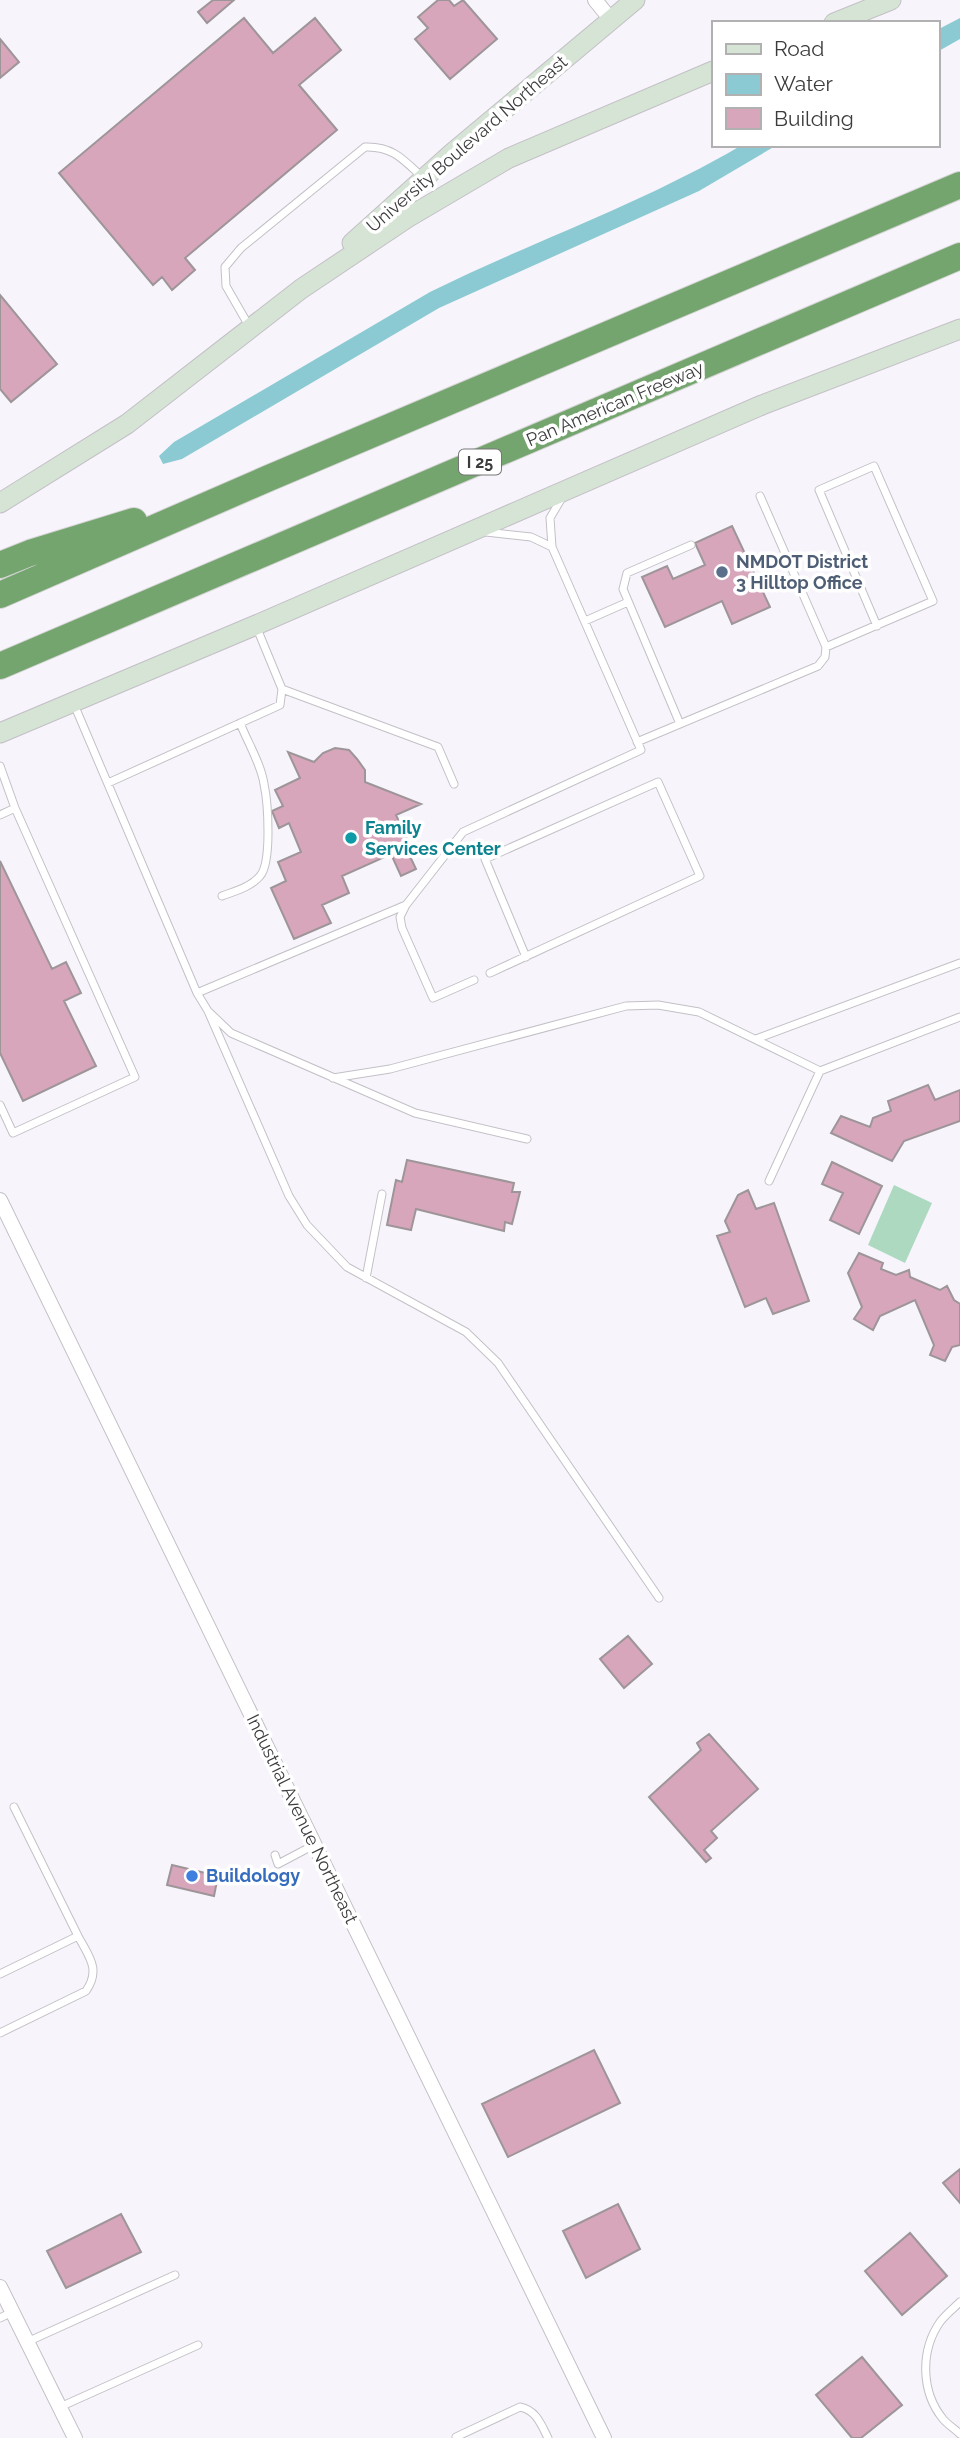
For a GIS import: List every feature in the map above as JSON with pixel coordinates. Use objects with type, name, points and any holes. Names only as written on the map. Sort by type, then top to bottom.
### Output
[{"type":"highway","points":[[0,595],[269,478],[960,186]]},
{"type":"highway","name":"Pan American Freeway","points":[[0,666],[960,256]]},
{"type":"highway","points":[[0,565],[269,478]]},
{"type":"main road","name":"University Boulevard Northeast","points":[[301,289],[424,178],[635,0]]},
{"type":"main road","points":[[839,21],[891,0]]},
{"type":"main road","points":[[0,503],[127,424],[301,289],[407,218],[509,158],[712,71]]},
{"type":"main road","points":[[0,733],[762,405],[960,329]]},
{"type":"street","points":[[595,0],[612,20]]},
{"type":"street","name":"Industrial Avenue Northeast","points":[[0,1200],[604,2438]]},
{"type":"street","points":[[0,2287],[6,2315],[26,2342],[75,2438]]},
{"type":"lane","points":[[251,330],[226,286],[225,267],[241,248],[365,147],[381,146],[401,157],[424,178]]},
{"type":"lane","points":[[826,647],[877,626],[933,601],[874,466],[819,490],[877,626]]},
{"type":"lane","points":[[474,980],[433,998],[401,928],[400,917],[406,905],[463,832],[641,750],[552,547],[550,518],[568,489]]},
{"type":"lane","points":[[637,742],[818,666],[825,657],[826,647],[760,496]]},
{"type":"lane","points":[[470,531],[531,537],[552,547]]},
{"type":"lane","points":[[680,724],[623,589],[627,573],[691,545]]},
{"type":"lane","points":[[585,621],[628,602]]},
{"type":"lane","points":[[108,783],[280,705],[282,689],[256,625]]},
{"type":"lane","points":[[282,689],[438,747],[454,784]]},
{"type":"lane","points":[[73,702],[197,993],[208,1011],[289,1196],[307,1225],[347,1267],[466,1332],[498,1363],[659,1598]]},
{"type":"lane","points":[[222,896],[248,886],[259,877],[265,868],[268,844],[264,783],[240,723]]},
{"type":"lane","points":[[0,766],[15,808],[135,1077],[13,1133],[0,1105]]},
{"type":"lane","points":[[490,973],[526,957],[700,876],[658,782],[485,859],[526,957]]},
{"type":"lane","points":[[0,815],[15,808]]},
{"type":"lane","points":[[197,993],[406,905]]},
{"type":"lane","points":[[756,1039],[960,963]]},
{"type":"lane","points":[[332,1078],[390,1069],[626,1006],[658,1005],[699,1012],[820,1071]]},
{"type":"lane","points":[[208,1011],[231,1034],[415,1113],[527,1139]]},
{"type":"lane","points":[[769,1181],[820,1071],[960,1017]]},
{"type":"lane","points":[[366,1278],[382,1194]]},
{"type":"lane","points":[[0,2033],[86,1991],[93,1981],[95,1970],[14,1807]]},
{"type":"lane","points":[[275,1855],[278,1864],[314,1844]]},
{"type":"lane","points":[[0,1974],[78,1937]]},
{"type":"lane","points":[[26,2342],[175,2275]]},
{"type":"lane","points":[[960,2302],[941,2321],[929,2344],[925,2371],[930,2397],[944,2420],[960,2434]]},
{"type":"lane","points":[[60,2408],[198,2345]]},
{"type":"lane","points":[[456,2437],[520,2407],[529,2409],[535,2415],[548,2438]]},
{"type":"green space","points":[[894,1185],[932,1203],[905,1263],[868,1245]]},
{"type":"water","points":[[960,18],[960,39],[939,51],[939,29]]},
{"type":"water","points":[[738,147],[774,147],[699,191],[439,308],[182,459],[163,464],[159,456],[174,442],[430,292],[666,186]]},
{"type":"building","points":[[213,0],[234,0],[207,23],[198,12]]},
{"type":"building","points":[[438,0],[449,0],[454,6],[463,0],[497,39],[450,79],[415,39],[428,28],[418,17]]},
{"type":"building","points":[[244,18],[273,53],[315,18],[341,50],[299,85],[337,130],[185,258],[195,270],[172,290],[162,277],[153,285],[59,173]]},
{"type":"building","points":[[0,39],[19,62],[0,78]]},
{"type":"building","points":[[0,295],[57,364],[11,402],[0,389]]},
{"type":"building","name":"NMDOT District 3 Hilltop Office","points":[[732,526],[770,607],[732,624],[722,601],[665,627],[642,577],[667,566],[673,579],[705,565],[695,543]]},
{"type":"building","name":"Family Services Center","points":[[335,748],[349,750],[357,759],[365,770],[365,782],[421,804],[396,815],[411,848],[407,850],[416,869],[401,876],[391,854],[342,876],[349,893],[322,905],[331,923],[294,939],[271,888],[286,881],[278,862],[301,852],[289,823],[279,828],[272,811],[283,806],[275,790],[300,778],[288,752],[314,762],[323,753]]},
{"type":"building","points":[[0,861],[52,969],[66,962],[81,993],[64,1001],[96,1066],[23,1101],[0,1053]]},
{"type":"building","points":[[928,1085],[935,1100],[960,1090],[960,1121],[904,1141],[892,1161],[831,1133],[841,1116],[870,1127],[873,1118],[891,1111],[888,1101]]},
{"type":"building","points":[[407,1160],[514,1183],[512,1192],[520,1192],[512,1224],[505,1222],[504,1231],[416,1209],[411,1230],[387,1225],[396,1180],[402,1182]]},
{"type":"building","points":[[832,1162],[882,1186],[859,1234],[830,1220],[843,1193],[822,1184]]},
{"type":"building","points":[[748,1190],[756,1209],[774,1203],[809,1301],[773,1314],[766,1298],[745,1307],[717,1236],[730,1232],[725,1221],[738,1195]]},
{"type":"building","points":[[859,1253],[883,1263],[881,1269],[896,1275],[909,1270],[910,1277],[940,1290],[947,1286],[954,1300],[960,1304],[960,1345],[952,1347],[945,1361],[930,1355],[934,1345],[915,1300],[880,1316],[873,1330],[854,1319],[862,1307],[848,1273]]},
{"type":"building","points":[[628,1636],[652,1664],[624,1688],[600,1659]]},
{"type":"building","points":[[709,1734],[758,1789],[711,1831],[717,1838],[704,1850],[711,1858],[706,1862],[649,1797],[701,1750],[697,1743]]},
{"type":"building","points":[[172,1865],[218,1876],[214,1896],[167,1885]]},
{"type":"building","points":[[594,2050],[620,2103],[508,2157],[482,2104]]},
{"type":"building","points":[[960,2169],[960,2203],[943,2183]]},
{"type":"building","points":[[618,2204],[640,2249],[586,2278],[563,2231]]},
{"type":"building","points":[[121,2214],[141,2252],[66,2288],[47,2251]]},
{"type":"building","points":[[910,2233],[947,2276],[902,2315],[865,2271]]},
{"type":"building","points":[[862,2357],[902,2405],[861,2438],[852,2438],[816,2395]]},
{"type":"place","name":"NMDOT District 3 Hilltop Office","points":[[722,572]]},
{"type":"place","name":"Family Services Center","points":[[351,838]]},
{"type":"place","name":"Buildology","points":[[192,1876]]}]
